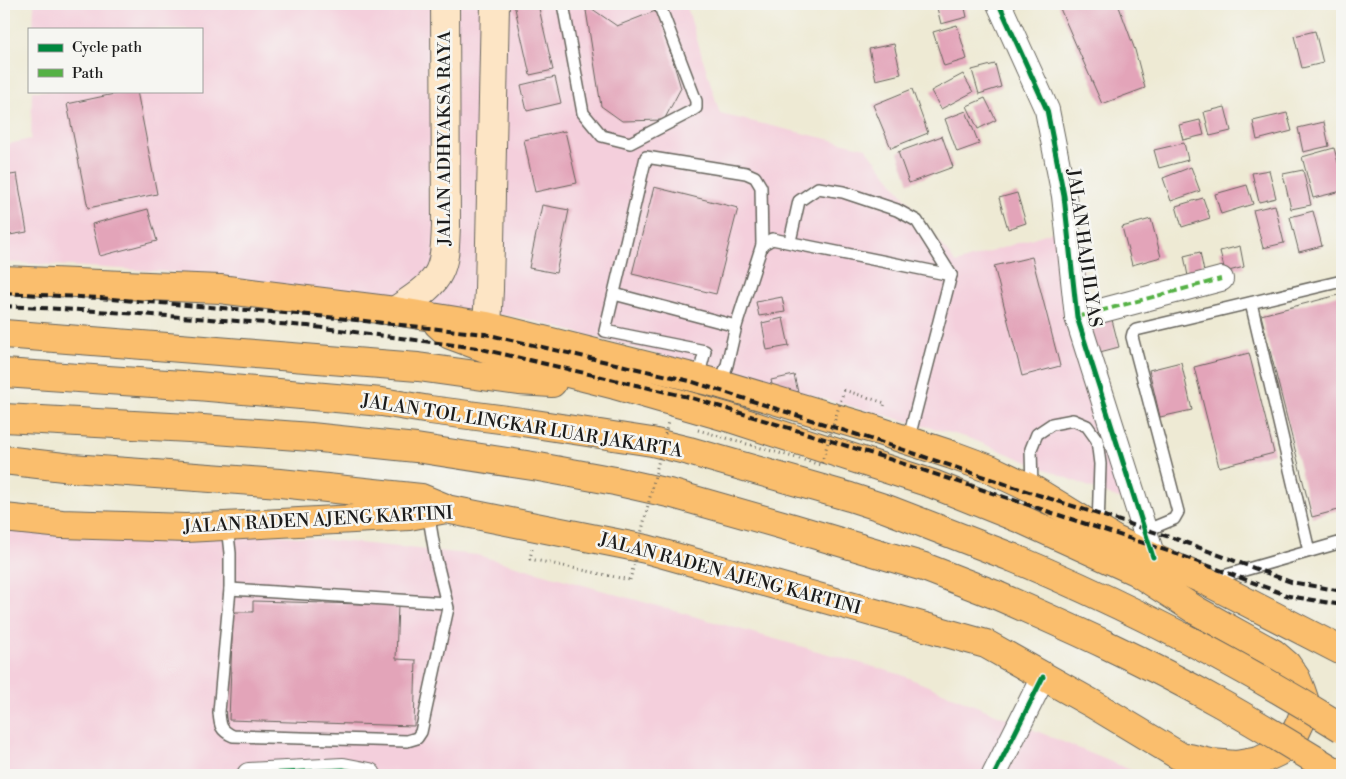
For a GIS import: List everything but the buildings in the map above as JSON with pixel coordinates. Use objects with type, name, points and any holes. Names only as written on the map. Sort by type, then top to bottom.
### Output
[{"type":"highway","points":[[4,280],[220,289],[395,311],[487,326],[664,369],[714,378],[990,469],[1032,489],[1106,535],[1144,564],[1197,611],[1273,653],[1287,665],[1296,678],[1304,702],[1304,712],[1301,721],[1293,738],[1286,746],[1268,758],[1246,764],[1211,763],[1170,751]]},
{"type":"highway","points":[[428,316],[450,335],[520,362],[615,385],[730,418],[933,484],[1144,564],[1206,581],[1339,649]]},
{"type":"highway","points":[[4,334],[418,367],[519,381],[615,385],[664,369]]},
{"type":"highway","name":"JALAN TOL LINGKAR LUAR JAKARTA","points":[[4,373],[197,386],[382,402],[652,442],[698,454],[887,509],[1011,556],[1069,581],[1162,626],[1260,678],[1342,728]]},
{"type":"highway","points":[[4,418],[189,428],[311,437],[416,448],[539,467],[616,481],[672,494],[915,565],[996,595],[1098,640],[1198,691],[1340,775]]},
{"type":"highway","points":[[4,460],[72,468],[280,482],[420,498],[437,511]]},
{"type":"highway","name":"JALAN RADEN AJENG KARTINI","points":[[4,518],[71,524],[186,528],[409,516],[437,511],[646,549],[986,644],[1093,704],[1211,775]]},
{"type":"highway","points":[[1273,653],[1339,649]]},
{"type":"main road","name":"JALAN ADHYAKSA RAYA","points":[[395,311],[430,286],[439,272],[444,254],[446,226],[445,4]]},
{"type":"main road","points":[[487,326],[495,4]]},
{"type":"street","name":"JALAN HAJI ILYAS","points":[[999,4],[1047,110],[1064,196],[1077,317],[1145,531],[1144,564]]},
{"type":"street","points":[[1077,317],[1221,279]]},
{"type":"street","points":[[994,775],[1043,677]]},
{"type":"street","points":[[249,775],[343,770],[369,775]]},
{"type":"lane","points":[[563,4],[583,113],[602,136],[630,143],[696,108],[696,101],[659,4]]},
{"type":"lane","points":[[646,157],[755,177],[761,187],[762,245],[736,326],[727,365],[714,378],[705,352],[605,331],[646,157]]},
{"type":"lane","points":[[790,241],[798,201],[818,188],[843,192],[897,210],[917,221],[951,275],[908,441]]},
{"type":"lane","points":[[762,245],[772,238],[951,275]]},
{"type":"lane","points":[[1145,531],[1174,519],[1178,512],[1132,337],[1133,333],[1136,330],[1342,281]]},
{"type":"lane","points":[[614,294],[736,326]]},
{"type":"lane","points":[[1251,303],[1309,551]]},
{"type":"lane","points":[[1032,489],[1031,449],[1037,434],[1052,424],[1072,420],[1087,426],[1097,440],[1106,535]]},
{"type":"lane","points":[[227,526],[230,553],[230,589],[219,712],[220,724],[225,732],[233,736],[407,741],[417,738],[421,732],[448,615],[436,559],[437,511]]},
{"type":"lane","points":[[1206,581],[1342,542]]},
{"type":"lane","points":[[230,589],[446,603]]},
{"type":"path","points":[[698,430],[821,465],[844,390],[885,403]]},
{"type":"path","points":[[530,559],[630,580],[668,422]]},
{"type":"shaded area","points":[[34,4],[686,4],[720,114],[866,148],[956,263],[1073,225],[1134,505],[969,438],[523,318],[188,273],[4,262],[4,145],[31,139],[32,92],[202,92],[202,28],[33,28]]},
{"type":"shaded area","points":[[4,507],[477,555],[899,674],[1143,775],[4,775]]},
{"type":"railway","points":[[4,293],[99,298],[309,315],[485,334],[690,381],[1179,540],[1291,582],[1342,591]]},
{"type":"railway","points":[[4,306],[308,326],[477,348],[692,398],[886,458],[1177,554],[1289,596],[1342,605]]},
{"type":"marked path","points":[[1077,317],[1221,279]]},
{"type":"cycle path","points":[[999,4],[1047,110],[1064,196],[1077,317],[1153,557]]},
{"type":"cycle path","points":[[994,775],[1043,677]]},
{"type":"cycle path","points":[[249,775],[343,770],[369,775]]}]
